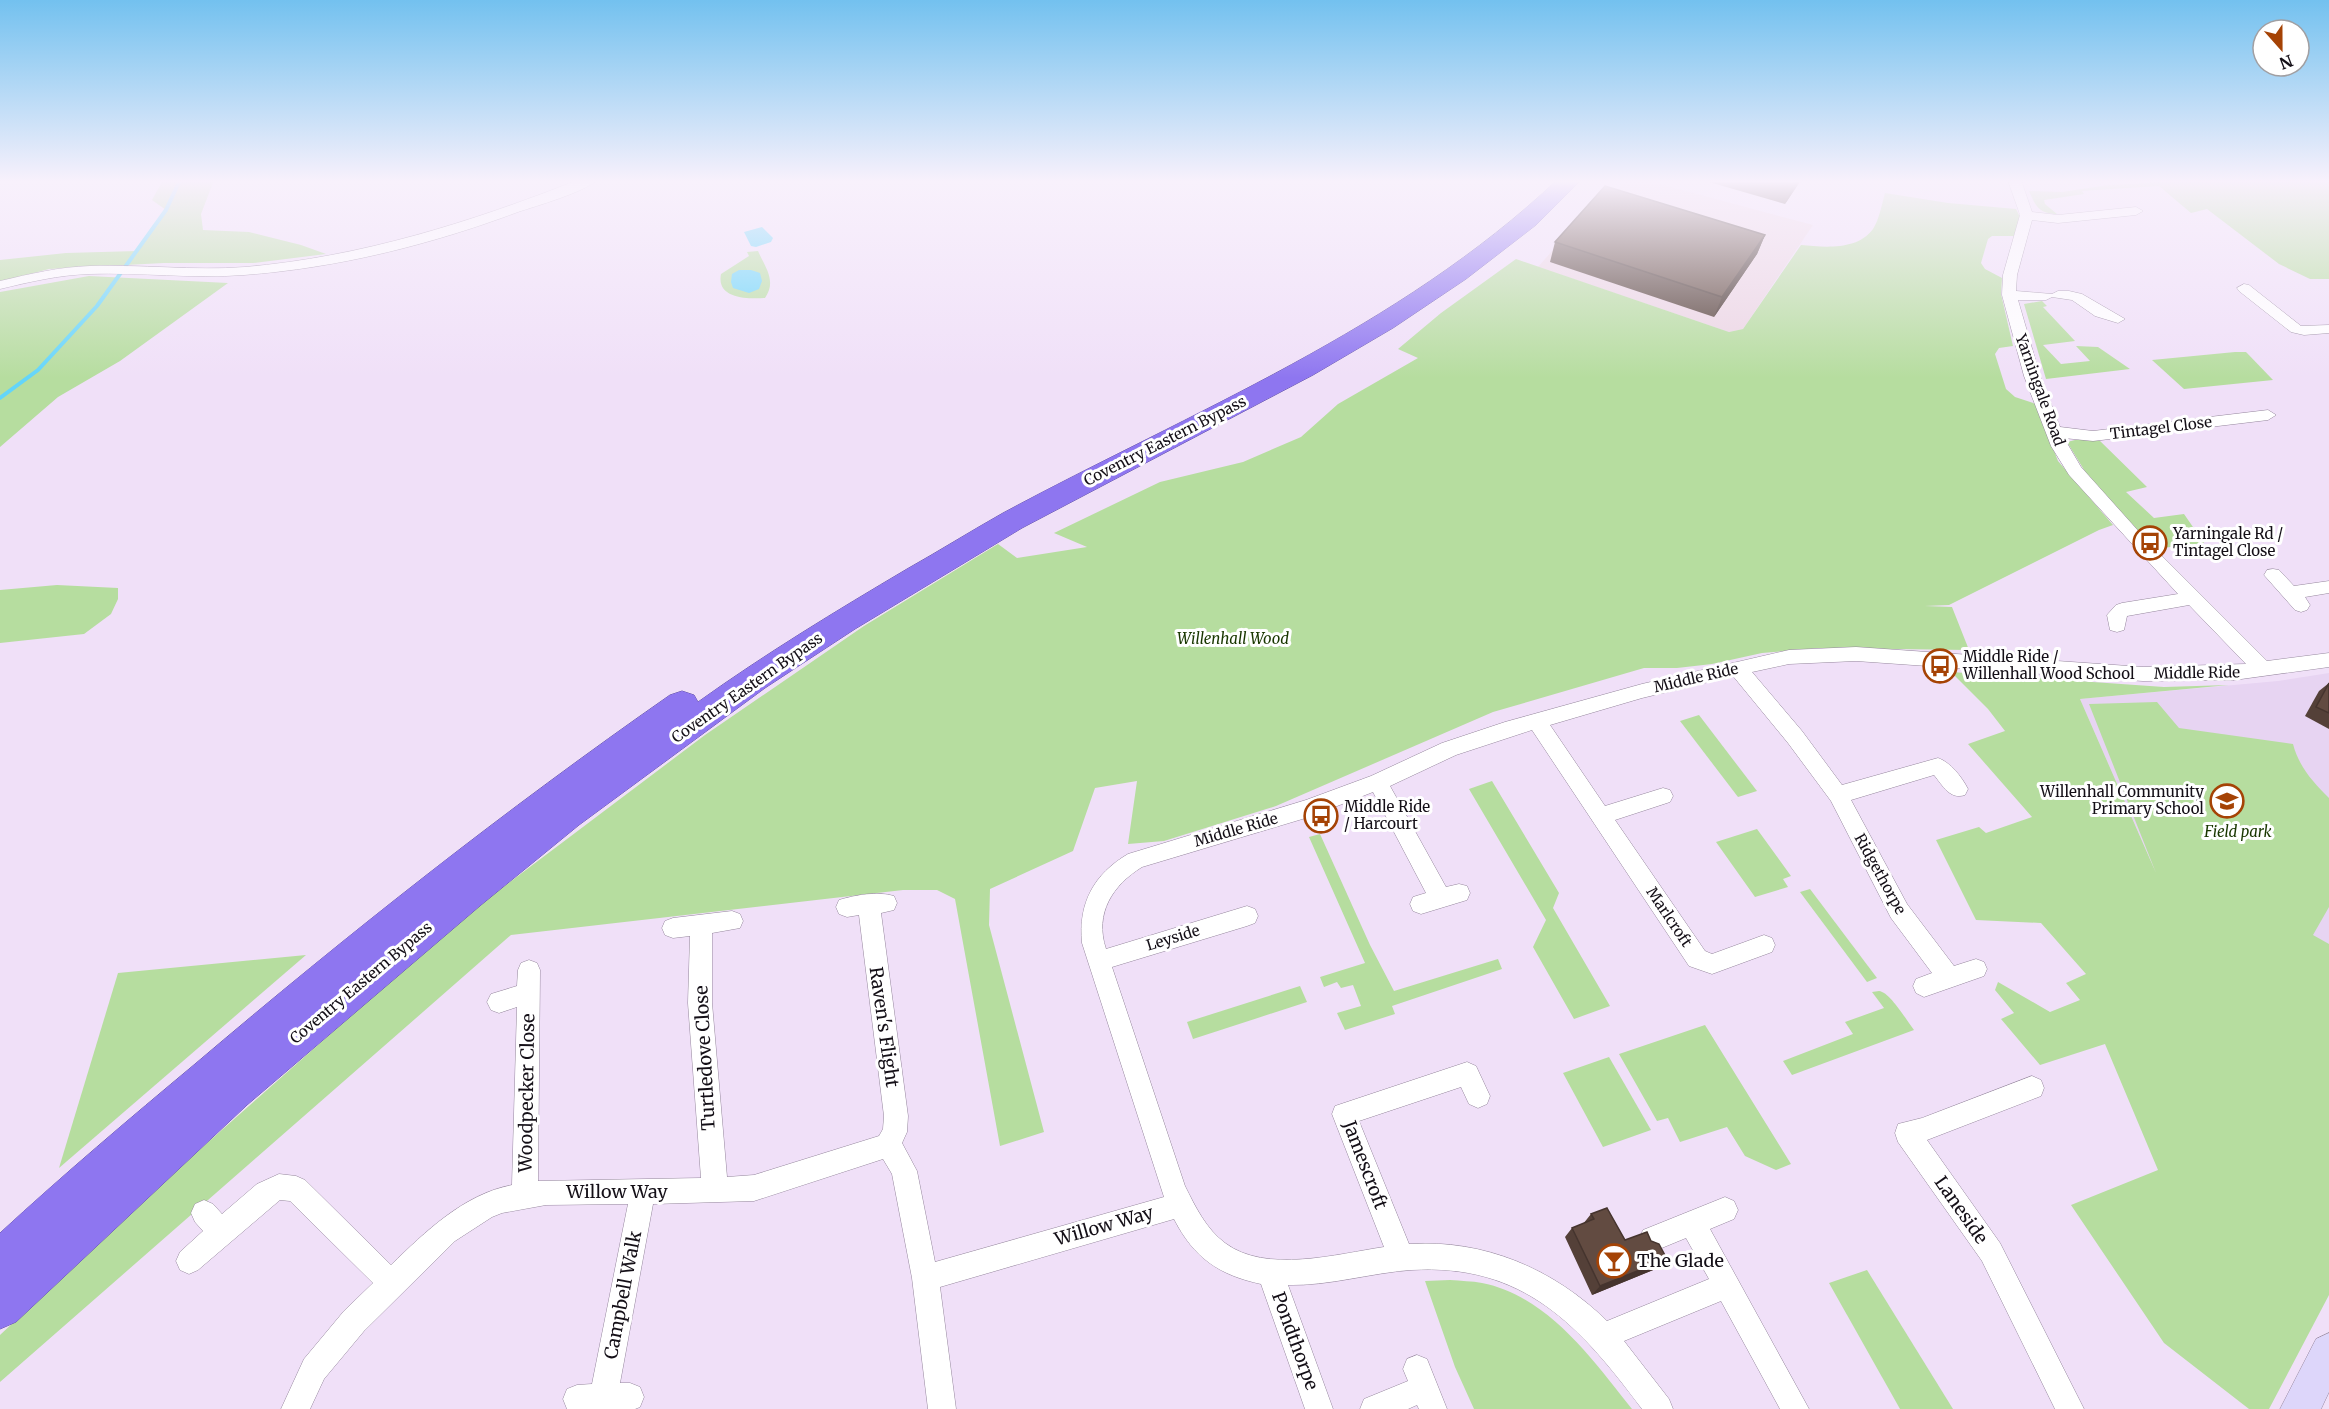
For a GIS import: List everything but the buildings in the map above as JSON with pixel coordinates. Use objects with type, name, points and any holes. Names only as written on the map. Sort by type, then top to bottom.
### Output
[{"type":"highway","name":"Coventry Eastern Bypass","points":[[0,1263],[304,995],[419,900],[621,746],[772,644],[936,543],[1109,448],[1217,394],[1321,338],[1410,285],[1464,246]]},
{"type":"highway","name":"Coventry Eastern Bypass","points":[[0,1306],[232,1091],[468,894],[567,815],[754,679],[844,621],[1012,521],[1304,369],[1384,323],[1458,274],[1495,246]]},
{"type":"street","points":[[0,285],[87,270],[221,272],[324,262],[395,246]]},
{"type":"street","name":"Yarningale Road","points":[[2018,246],[2010,275],[2009,295],[2024,351],[2054,432],[2075,471],[2191,598],[2264,670]]},
{"type":"street","points":[[2244,288],[2296,329],[2304,331],[2329,329]]},
{"type":"street","points":[[2009,295],[2077,295],[2101,315],[2118,319]]},
{"type":"street","name":"Tintagel Close","points":[[2054,432],[2093,436],[2268,415]]},
{"type":"street","points":[[2273,576],[2296,599],[2329,587]]},
{"type":"street","points":[[2117,625],[2116,615],[2122,610],[2191,598]]},
{"type":"street","name":"Middle Ride","points":[[1659,1409],[1604,1336],[1555,1295],[1503,1269],[1456,1258],[1401,1257],[1313,1270],[1270,1273],[1243,1269],[1219,1256],[1200,1240],[1179,1204],[1092,937],[1091,921],[1103,888],[1118,871],[1146,856],[1280,818],[1378,782],[1449,749],[1642,691],[1790,657],[1856,654],[2143,674],[2264,670],[2329,660]]},
{"type":"street","name":"Ridgethorpe","points":[[1737,668],[1795,737],[1838,795],[1899,911],[1950,978]]},
{"type":"street","name":"Marlcroft","points":[[1537,721],[1697,959],[1712,964],[1764,945]]},
{"type":"street","points":[[1838,795],[1938,766],[1958,789]]},
{"type":"street","points":[[1378,782],[1440,898]]},
{"type":"street","points":[[1600,816],[1663,796]]},
{"type":"street","name":"Raven's Flight","points":[[868,905],[896,1116],[895,1132],[886,1147]]},
{"type":"street","name":"Leyside","points":[[1099,961],[1247,916]]},
{"type":"street","points":[[674,928],[732,921]]},
{"type":"street","name":"Turtledove Close","points":[[701,925],[700,1004],[715,1191]]},
{"type":"street","points":[[1924,986],[1976,969]]},
{"type":"street","name":"Woodpecker Close","points":[[500,1002],[529,981],[525,1194]]},
{"type":"street","name":"Jamescroft","points":[[1401,1257],[1344,1114],[1467,1074],[1478,1095]]},
{"type":"street","name":"Laneside","points":[[2032,1088],[1922,1130],[1907,1132],[1990,1252],[2070,1409]]},
{"type":"street","points":[[886,1147],[893,1151],[904,1171],[925,1278],[942,1409]]},
{"type":"street","name":"Willow Way","points":[[295,1409],[314,1369],[390,1282],[446,1232],[468,1217],[502,1200],[525,1194],[738,1190],[770,1184],[886,1147]]},
{"type":"street","points":[[189,1261],[213,1223],[266,1193],[279,1187],[291,1187],[390,1282]]},
{"type":"street","name":"Campbell Walk","points":[[603,1398],[643,1192]]},
{"type":"street","name":"Willow Way","points":[[925,1278],[1179,1204]]},
{"type":"street","points":[[1652,1239],[1725,1210]]},
{"type":"street","points":[[1692,1223],[1795,1409]]},
{"type":"street","name":"Pondthorpe","points":[[1270,1273],[1319,1409]]},
{"type":"street","points":[[1604,1336],[1727,1285]]},
{"type":"street","points":[[2300,1409],[2329,1352]]},
{"type":"street","points":[[1374,1409],[1425,1389]]},
{"type":"shaded area","points":[[1557,246],[1799,246],[1743,329],[1729,332],[1538,267]]},
{"type":"shaded area","name":"Field park","points":[[2329,673],[2329,1128],[2296,1129],[2260,1110],[2080,699],[2278,681]]},
{"type":"green space","points":[[141,246],[303,246],[326,254],[253,263],[164,263],[49,269],[0,282],[0,260],[66,253],[137,251]]},
{"type":"green space","name":"Willenhall Wood","points":[[1800,246],[1986,246],[1981,263],[1985,269],[2002,278],[2001,294],[2013,346],[1999,348],[1995,354],[2006,389],[2015,397],[2036,404],[2058,461],[2113,525],[1949,605],[1925,606],[1952,607],[1969,650],[1819,648],[1762,653],[1712,664],[1677,668],[1644,668],[1493,712],[1276,806],[1164,841],[1128,844],[1137,781],[1095,788],[1073,851],[990,889],[989,925],[1044,1132],[1000,1146],[955,899],[937,890],[903,890],[511,935],[0,1382],[0,1335],[163,1182],[457,922],[705,735],[864,626],[998,544],[1017,558],[1087,547],[1054,533],[1160,482],[1243,462],[1301,437],[1338,404],[1418,358],[1398,349],[1441,313],[1516,259],[1729,332],[1743,329]]},
{"type":"green space","points":[[2255,246],[2329,246],[2329,279],[2310,279],[2279,264]]},
{"type":"green space","points":[[758,251],[770,280],[765,298],[742,297],[728,293],[723,288],[721,274],[749,256],[747,252]]},
{"type":"green space","points":[[89,276],[228,283],[120,361],[58,397],[0,447],[0,292]]},
{"type":"green space","points":[[2042,301],[2047,306],[2043,307],[2075,341],[2043,345],[2061,364],[2090,361],[2076,346],[2098,347],[2130,369],[2046,379],[2024,304]]},
{"type":"green space","points":[[2246,352],[2273,380],[2184,389],[2152,360]]},
{"type":"green space","points":[[2099,440],[2147,487],[2126,492],[2154,518],[2184,514],[2204,543],[2154,549],[2092,483],[2067,442]]},
{"type":"green space","points":[[57,585],[118,588],[118,599],[111,614],[84,634],[0,643],[0,590]]},
{"type":"green space","points":[[1951,672],[2164,687],[2229,685],[2080,699],[2156,873],[2089,704],[2157,702],[2179,728],[2293,744],[2303,767],[2329,798],[2329,907],[2313,935],[2329,944],[2329,1295],[2269,1409],[2249,1409],[2164,1343],[2071,1205],[2158,1170],[2105,1044],[2040,1065],[2001,1019],[2014,1013],[1995,990],[1998,982],[2050,1012],[2080,1000],[2066,983],[2086,974],[2041,923],[1976,920],[1936,840],[1979,827],[1986,833],[2032,817],[1968,744],[2005,731],[1988,709]]},
{"type":"green space","points":[[1699,715],[1757,791],[1738,797],[1680,721]]},
{"type":"green space","points":[[1492,781],[1559,893],[1553,908],[1610,1006],[1574,1019],[1533,947],[1546,920],[1469,789]]},
{"type":"green space","points":[[1757,829],[1791,876],[1783,879],[1788,887],[1755,897],[1716,842]]},
{"type":"green space","points":[[1320,834],[1370,945],[1394,991],[1498,959],[1502,969],[1392,1006],[1395,1014],[1345,1030],[1337,1013],[1361,1006],[1353,985],[1341,988],[1337,982],[1324,987],[1320,977],[1365,963],[1309,837]]},
{"type":"green space","points":[[1810,889],[1877,978],[1867,982],[1800,892]]},
{"type":"green space","points":[[306,955],[59,1168],[118,973]]},
{"type":"green space","points":[[1300,986],[1307,1002],[1193,1039],[1187,1022]]},
{"type":"green space","points":[[1879,991],[1893,1001],[1914,1030],[1792,1075],[1783,1061],[1853,1034],[1845,1022],[1884,1008],[1872,992]]},
{"type":"green space","points":[[1705,1025],[1791,1164],[1776,1170],[1745,1156],[1727,1127],[1680,1142],[1668,1118],[1657,1121],[1619,1054]]},
{"type":"green space","points":[[1609,1057],[1651,1130],[1603,1147],[1563,1073]]},
{"type":"green space","points":[[1867,1270],[1953,1409],[1900,1409],[1829,1283]]},
{"type":"green space","points":[[1450,1280],[1482,1283],[1506,1290],[1528,1301],[1567,1332],[1632,1409],[1474,1409],[1455,1367],[1425,1281]]},
{"type":"water","points":[[739,270],[760,273],[762,281],[759,289],[749,293],[733,288],[732,274]]},
{"type":"waterway","points":[[0,398],[38,370],[97,306],[140,246]]},
{"type":"place","name":"Yarningale Rd / Tintagel Close","points":[[2150,543]]},
{"type":"place","name":"Middle Ride / Willenhall Wood School","points":[[1940,666]]},
{"type":"place","name":"Willenhall Community Primary School","points":[[2227,801]]},
{"type":"place","name":"Middle Ride / Harcourt","points":[[1321,816]]},
{"type":"place","name":"The Glade","points":[[1614,1261]]}]
